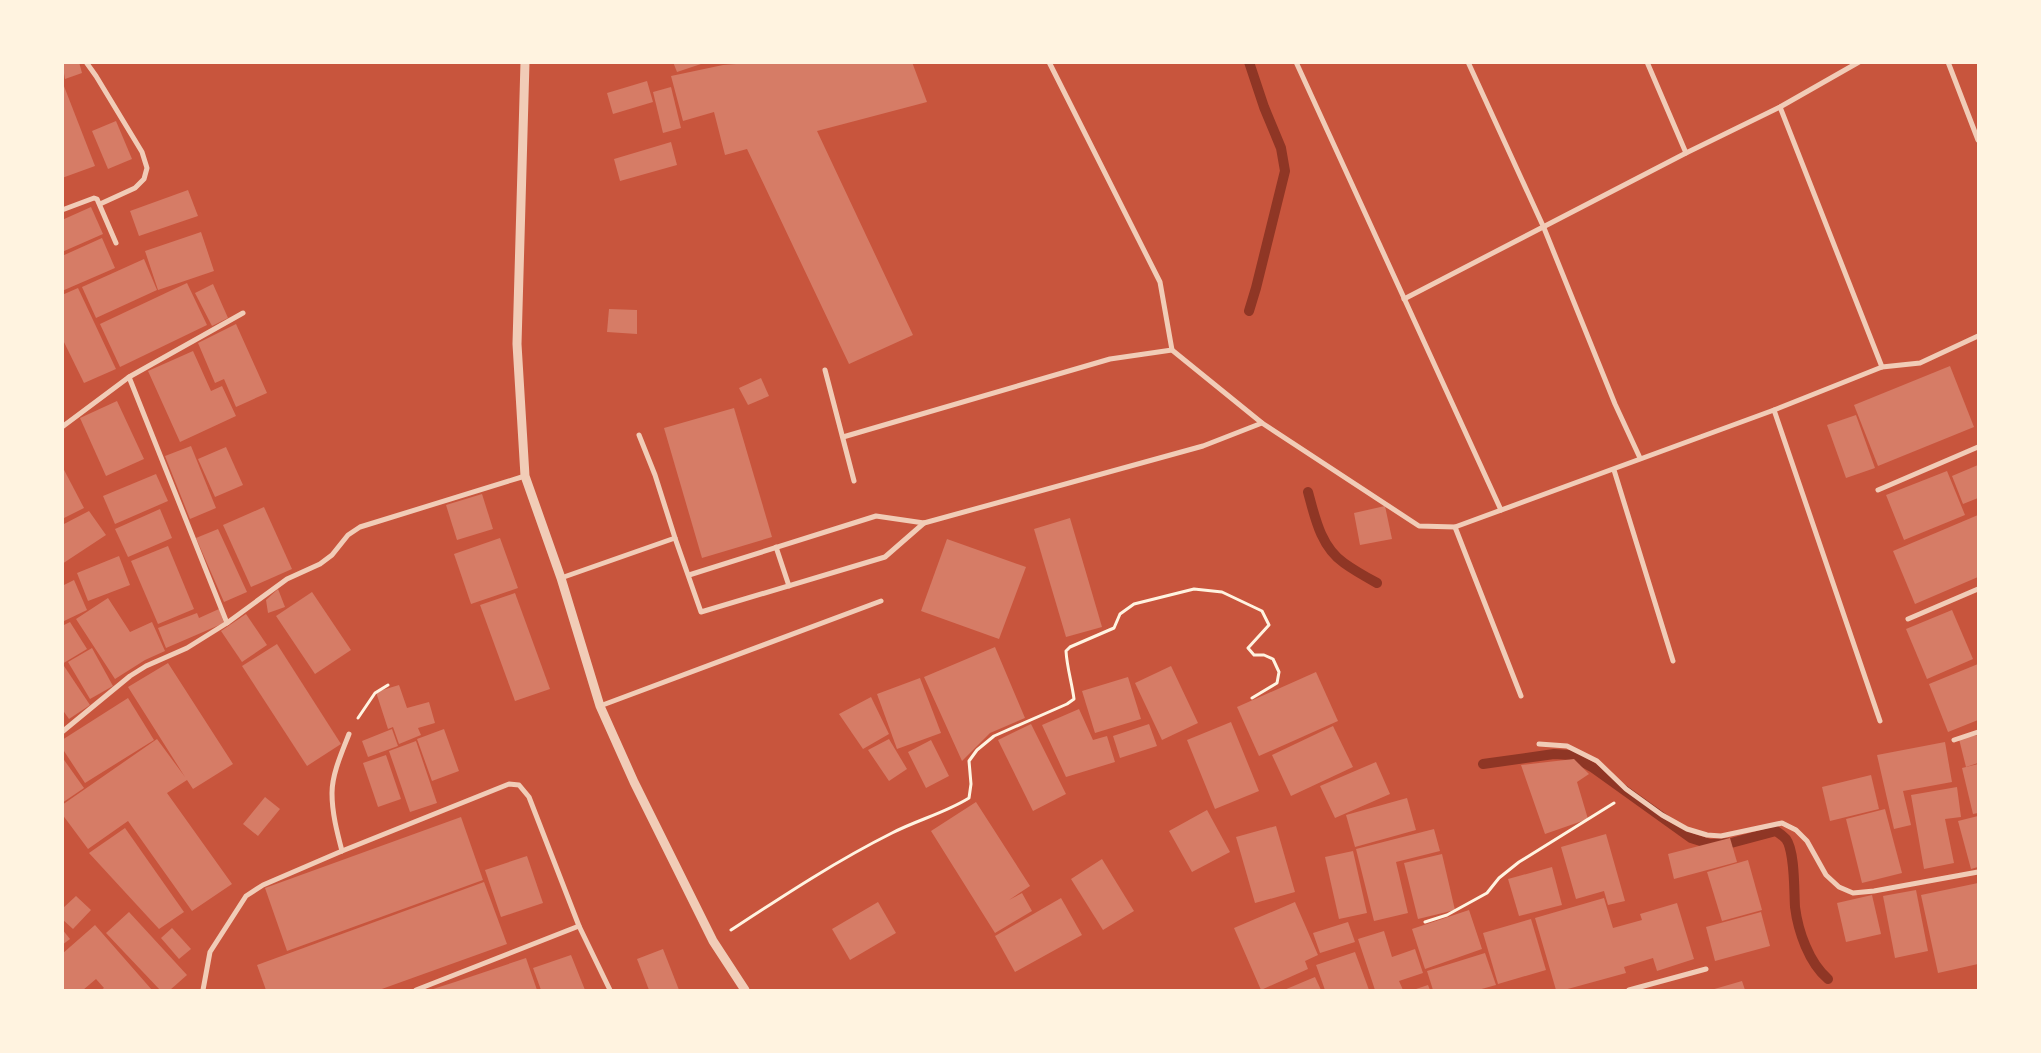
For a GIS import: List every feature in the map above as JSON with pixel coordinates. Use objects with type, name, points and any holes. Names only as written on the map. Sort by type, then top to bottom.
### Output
[{"type":"street","points":[[86,62],[142,152],[147,168],[144,179],[135,188],[100,204]]},
{"type":"street","points":[[524,62],[516,344],[525,476],[561,578],[600,706],[634,782],[713,941],[745,990]]},
{"type":"street","points":[[1049,62],[1160,282],[1172,350],[1262,423],[1419,526],[1455,527],[1614,470],[1640,458],[1774,410],[1882,367],[1920,363],[1978,336]]},
{"type":"street","points":[[1296,62],[1501,510]]},
{"type":"street","points":[[1468,62],[1544,228],[1615,404],[1640,458]]},
{"type":"street","points":[[1647,62],[1686,153]]},
{"type":"street","points":[[1404,299],[1686,153],[1780,107],[1860,62]]},
{"type":"street","points":[[1948,62],[1978,140]]},
{"type":"street","points":[[1780,107],[1882,367]]},
{"type":"street","points":[[62,210],[94,198],[100,204],[116,242]]},
{"type":"street","points":[[62,427],[129,377],[243,313]]},
{"type":"street","points":[[843,436],[1110,359],[1172,350]]},
{"type":"street","points":[[825,370],[854,481]]},
{"type":"street","points":[[129,377],[226,623]]},
{"type":"street","points":[[1774,410],[1880,721]]},
{"type":"street","points":[[689,575],[876,516],[924,523],[1203,446],[1262,423]]},
{"type":"street","points":[[639,435],[655,475],[701,612],[885,557],[924,523]]},
{"type":"street","points":[[1878,490],[1978,447]]},
{"type":"street","points":[[1614,470],[1672,661]]},
{"type":"street","points":[[62,732],[130,676],[146,666],[187,648],[226,623],[287,579],[320,564],[332,555],[348,535],[360,527],[525,476]]},
{"type":"street","points":[[1455,527],[1521,696]]},
{"type":"street","points":[[561,578],[675,538]]},
{"type":"street","points":[[776,547],[789,586]]},
{"type":"street","points":[[1908,619],[1978,589]]},
{"type":"street","points":[[600,706],[881,601]]},
{"type":"street","points":[[1954,740],[1978,732]]},
{"type":"street","points":[[342,851],[334,816],[332,792],[337,767],[349,734]]},
{"type":"street","points":[[1539,744],[1567,746],[1597,761],[1626,789],[1662,815],[1687,829],[1707,835],[1722,836],[1782,823],[1796,830],[1807,841],[1826,875],[1840,887],[1853,892],[1874,891],[1978,872]]},
{"type":"street","points":[[203,990],[210,952],[246,896],[263,885],[342,851],[509,784],[519,785],[529,796],[579,926],[610,990]]},
{"type":"street","points":[[416,990],[579,926]]},
{"type":"street","points":[[1629,990],[1706,969]]},
{"type":"path","points":[[713,941],[792,891],[893,832],[957,806],[969,798],[971,784],[970,761],[977,750],[994,736],[1067,704],[1074,699],[1066,651],[1070,646],[1114,628],[1120,614],[1134,604],[1194,590],[1222,592],[1262,611],[1270,625],[1248,648],[1254,655],[1264,655],[1273,659],[1279,672],[1277,682],[1252,698]]},
{"type":"path","points":[[349,734],[375,693],[388,685]]},
{"type":"path","points":[[1425,922],[1447,915],[1487,893],[1499,878],[1519,862],[1612,805]]},
{"type":"building","points":[[62,62],[79,62],[82,73],[65,79]]},
{"type":"building","points":[[673,62],[704,62],[704,63],[677,72]]},
{"type":"building","points":[[762,62],[912,62],[927,102],[817,131],[913,335],[849,364],[747,149],[725,155],[714,112],[683,121],[671,76],[723,65]]},
{"type":"building","points":[[62,81],[95,166],[62,178]]},
{"type":"building","points":[[647,81],[653,102],[613,114],[607,93]]},
{"type":"building","points":[[671,87],[681,128],[663,133],[653,92]]},
{"type":"building","points":[[116,121],[132,159],[108,169],[92,131]]},
{"type":"building","points":[[671,142],[677,165],[620,181],[614,159]]},
{"type":"building","points":[[188,190],[198,216],[139,236],[130,211]]},
{"type":"building","points":[[91,207],[103,234],[62,252],[62,220]]},
{"type":"building","points":[[201,232],[214,271],[158,290],[145,251]]},
{"type":"building","points":[[102,238],[115,268],[62,291],[62,256]]},
{"type":"building","points":[[144,259],[157,290],[96,318],[82,287]]},
{"type":"building","points":[[187,283],[207,325],[120,367],[100,324]]},
{"type":"building","points":[[213,284],[228,318],[212,326],[195,293]]},
{"type":"building","points":[[78,288],[116,369],[84,383],[62,338],[62,295]]},
{"type":"building","points":[[609,309],[637,310],[637,334],[607,332]]},
{"type":"building","points":[[236,324],[267,393],[236,407],[224,379],[215,383],[198,343]]},
{"type":"building","points":[[193,351],[211,391],[222,386],[236,416],[180,442],[148,371]]},
{"type":"building","points":[[1950,366],[1974,427],[1878,466],[1854,405]]},
{"type":"building","points":[[761,378],[769,396],[748,405],[739,388]]},
{"type":"building","points":[[117,401],[144,459],[106,476],[80,418]]},
{"type":"building","points":[[734,408],[772,537],[702,558],[664,428]]},
{"type":"building","points":[[1856,415],[1875,468],[1846,478],[1827,425]]},
{"type":"building","points":[[191,446],[216,508],[190,519],[165,456]]},
{"type":"building","points":[[226,447],[243,485],[215,497],[198,459]]},
{"type":"building","points":[[1978,465],[1978,498],[1963,504],[1952,476]]},
{"type":"building","points":[[62,466],[84,508],[62,519]]},
{"type":"building","points":[[1947,471],[1965,515],[1904,540],[1886,495]]},
{"type":"building","points":[[156,474],[168,501],[115,524],[103,496]]},
{"type":"building","points":[[482,494],[493,529],[457,540],[446,505]]},
{"type":"building","points":[[1385,506],[1392,539],[1360,545],[1354,513]]},
{"type":"building","points":[[264,507],[292,569],[251,587],[223,525]]},
{"type":"building","points":[[160,509],[172,538],[128,557],[115,529]]},
{"type":"building","points":[[89,511],[106,535],[62,564],[62,525]]},
{"type":"building","points":[[1978,515],[1978,577],[1915,604],[1893,551]]},
{"type":"building","points":[[1070,518],[1102,627],[1066,637],[1034,529]]},
{"type":"building","points":[[218,529],[247,592],[224,602],[196,538]]},
{"type":"building","points":[[500,538],[518,588],[471,604],[454,554]]},
{"type":"building","points":[[947,539],[1026,567],[999,639],[921,611]]},
{"type":"building","points":[[168,546],[194,609],[158,624],[131,561]]},
{"type":"building","points":[[119,556],[130,585],[88,601],[77,573]]},
{"type":"building","points":[[74,580],[87,610],[62,622],[62,586]]},
{"type":"building","points":[[278,589],[285,607],[268,613],[266,600]]},
{"type":"building","points":[[312,592],[351,650],[315,674],[276,616]]},
{"type":"building","points":[[515,593],[550,689],[515,701],[480,605]]},
{"type":"building","points":[[108,598],[130,632],[152,622],[165,651],[145,660],[115,679],[76,619]]},
{"type":"building","points":[[219,609],[224,623],[166,648],[158,628],[197,613],[199,618]]},
{"type":"building","points":[[1952,610],[1973,659],[1927,679],[1906,629]]},
{"type":"building","points":[[246,614],[267,645],[242,662],[221,631]]},
{"type":"building","points":[[70,622],[87,649],[62,664],[62,626]]},
{"type":"building","points":[[277,644],[341,744],[307,766],[242,666]]},
{"type":"building","points":[[995,647],[1025,718],[990,733],[962,761],[924,677]]},
{"type":"building","points":[[92,648],[113,686],[90,699],[68,662]]},
{"type":"building","points":[[168,663],[233,764],[193,789],[187,780],[167,793],[232,884],[192,911],[128,821],[88,849],[62,814],[62,805],[157,739],[185,777],[128,687]]},
{"type":"building","points":[[1978,664],[1978,720],[1948,732],[1929,684]]},
{"type":"building","points":[[64,666],[90,705],[69,719],[62,709],[62,667]]},
{"type":"building","points":[[1171,666],[1198,723],[1162,740],[1135,683]]},
{"type":"building","points":[[1316,672],[1338,721],[1259,756],[1237,707]]},
{"type":"building","points":[[1128,677],[1141,719],[1095,733],[1082,691]]},
{"type":"building","points":[[920,678],[941,733],[897,749],[877,694]]},
{"type":"building","points":[[399,685],[407,708],[429,702],[435,723],[418,728],[421,735],[399,744],[393,727],[388,729],[376,692]]},
{"type":"building","points":[[871,697],[889,734],[863,749],[839,714]]},
{"type":"building","points":[[128,698],[154,740],[85,783],[62,748],[62,740]]},
{"type":"building","points":[[1079,709],[1093,740],[1107,736],[1115,762],[1066,777],[1042,725]]},
{"type":"building","points":[[1231,722],[1259,791],[1215,809],[1187,740]]},
{"type":"building","points":[[1031,724],[1066,794],[1033,811],[998,740]]},
{"type":"building","points":[[1149,724],[1157,746],[1120,758],[1113,736]]},
{"type":"building","points":[[1333,726],[1353,767],[1291,796],[1272,755]]},
{"type":"building","points":[[392,729],[398,746],[368,757],[362,741]]},
{"type":"building","points":[[444,729],[459,771],[432,781],[417,739]]},
{"type":"building","points":[[1978,735],[1978,763],[1966,767],[1959,739]]},
{"type":"building","points":[[889,739],[907,769],[889,781],[868,750]]},
{"type":"building","points":[[931,740],[949,776],[926,788],[908,752]]},
{"type":"building","points":[[416,741],[437,803],[410,812],[389,751]]},
{"type":"building","points":[[1945,742],[1952,782],[1903,791],[1911,825],[1894,829],[1877,755]]},
{"type":"building","points":[[386,755],[401,799],[378,807],[363,763]]},
{"type":"building","points":[[62,757],[84,788],[62,803]]},
{"type":"building","points":[[1574,759],[1589,774],[1577,782],[1588,819],[1545,834],[1521,765]]},
{"type":"building","points":[[1376,762],[1390,794],[1335,818],[1320,786]]},
{"type":"building","points":[[1978,764],[1978,813],[1973,814],[1962,768]]},
{"type":"building","points":[[1871,775],[1879,809],[1830,821],[1822,787]]},
{"type":"building","points":[[1957,787],[1961,817],[1945,819],[1954,863],[1924,869],[1911,795]]},
{"type":"building","points":[[265,797],[280,809],[258,836],[243,824]]},
{"type":"building","points":[[1407,798],[1416,830],[1355,847],[1346,815]]},
{"type":"building","points":[[976,802],[1030,886],[1009,900],[1022,893],[1032,911],[995,933],[931,831]]},
{"type":"building","points":[[1885,809],[1902,873],[1862,883],[1846,819]]},
{"type":"building","points":[[1207,810],[1230,852],[1192,872],[1169,831]]},
{"type":"building","points":[[1978,816],[1978,867],[1971,869],[1958,821]]},
{"type":"building","points":[[461,817],[483,880],[287,951],[265,888]]},
{"type":"building","points":[[1276,826],[1295,892],[1255,903],[1236,837]]},
{"type":"building","points":[[125,828],[184,912],[159,929],[89,853]]},
{"type":"building","points":[[1434,829],[1440,851],[1396,862],[1408,913],[1374,921],[1356,849]]},
{"type":"building","points":[[1606,834],[1625,901],[1608,905],[1604,891],[1576,899],[1561,847]]},
{"type":"building","points":[[1730,838],[1737,862],[1674,879],[1668,854]]},
{"type":"building","points":[[1353,851],[1367,913],[1339,919],[1325,857]]},
{"type":"building","points":[[1442,854],[1455,910],[1418,919],[1404,863]]},
{"type":"building","points":[[527,856],[543,903],[501,917],[485,870]]},
{"type":"building","points":[[1102,859],[1134,911],[1103,930],[1071,879]]},
{"type":"building","points":[[1748,860],[1762,910],[1722,921],[1707,872]]},
{"type":"building","points":[[1552,867],[1562,905],[1519,916],[1508,879]]},
{"type":"building","points":[[484,882],[507,944],[379,990],[266,990],[257,965]]},
{"type":"building","points":[[1978,883],[1978,964],[1938,973],[1921,895]]},
{"type":"building","points":[[1916,890],[1928,951],[1895,958],[1883,896]]},
{"type":"building","points":[[1872,895],[1881,934],[1846,942],[1837,903]]},
{"type":"building","points":[[76,896],[91,910],[73,929],[62,919],[62,909]]},
{"type":"building","points":[[1061,898],[1082,935],[1015,972],[995,936]]},
{"type":"building","points":[[1604,898],[1613,928],[1642,920],[1640,914],[1677,903],[1694,959],[1657,971],[1653,958],[1624,967],[1626,973],[1564,990],[1556,990],[1535,918]]},
{"type":"building","points":[[878,902],[896,933],[850,960],[832,929]]},
{"type":"building","points":[[1295,902],[1318,955],[1305,961],[1308,969],[1261,990],[1234,928]]},
{"type":"building","points":[[1469,910],[1482,949],[1425,969],[1412,929]]},
{"type":"building","points":[[129,912],[187,975],[170,990],[160,990],[106,933]]},
{"type":"building","points":[[1761,912],[1770,946],[1715,961],[1706,927]]},
{"type":"building","points":[[1531,919],[1546,970],[1498,984],[1483,933]]},
{"type":"building","points":[[1348,922],[1355,942],[1320,953],[1313,933]]},
{"type":"building","points":[[95,925],[152,990],[101,990],[104,988],[96,979],[83,990],[62,990],[62,954]]},
{"type":"building","points":[[172,928],[191,949],[179,959],[161,938]]},
{"type":"building","points":[[62,929],[70,939],[62,945]]},
{"type":"building","points":[[1384,931],[1392,957],[1415,949],[1423,973],[1399,981],[1403,990],[1375,990],[1358,939]]},
{"type":"building","points":[[663,949],[679,990],[649,990],[637,959]]},
{"type":"building","points":[[1355,952],[1369,990],[1325,990],[1316,965]]},
{"type":"building","points":[[1485,953],[1496,985],[1478,990],[1433,990],[1427,971]]},
{"type":"building","points":[[571,955],[585,990],[541,990],[533,968]]},
{"type":"building","points":[[526,958],[537,990],[430,990],[455,982]]},
{"type":"building","points":[[1315,977],[1321,990],[1284,990]]},
{"type":"building","points":[[1742,981],[1745,990],[1711,990]]},
{"type":"building","points":[[1428,985],[1430,990],[1413,990]]},
{"type":"waterway","points":[[1249,62],[1264,107],[1281,148],[1285,171],[1249,311]]},
{"type":"waterway","points":[[1308,492],[1320,531],[1330,549],[1344,563],[1377,583]]},
{"type":"waterway","points":[[1483,764],[1554,754],[1570,755],[1592,767],[1691,838],[1710,844],[1731,843],[1776,831],[1786,839],[1791,852],[1794,871],[1795,907],[1802,936],[1810,956],[1828,979]]}]
